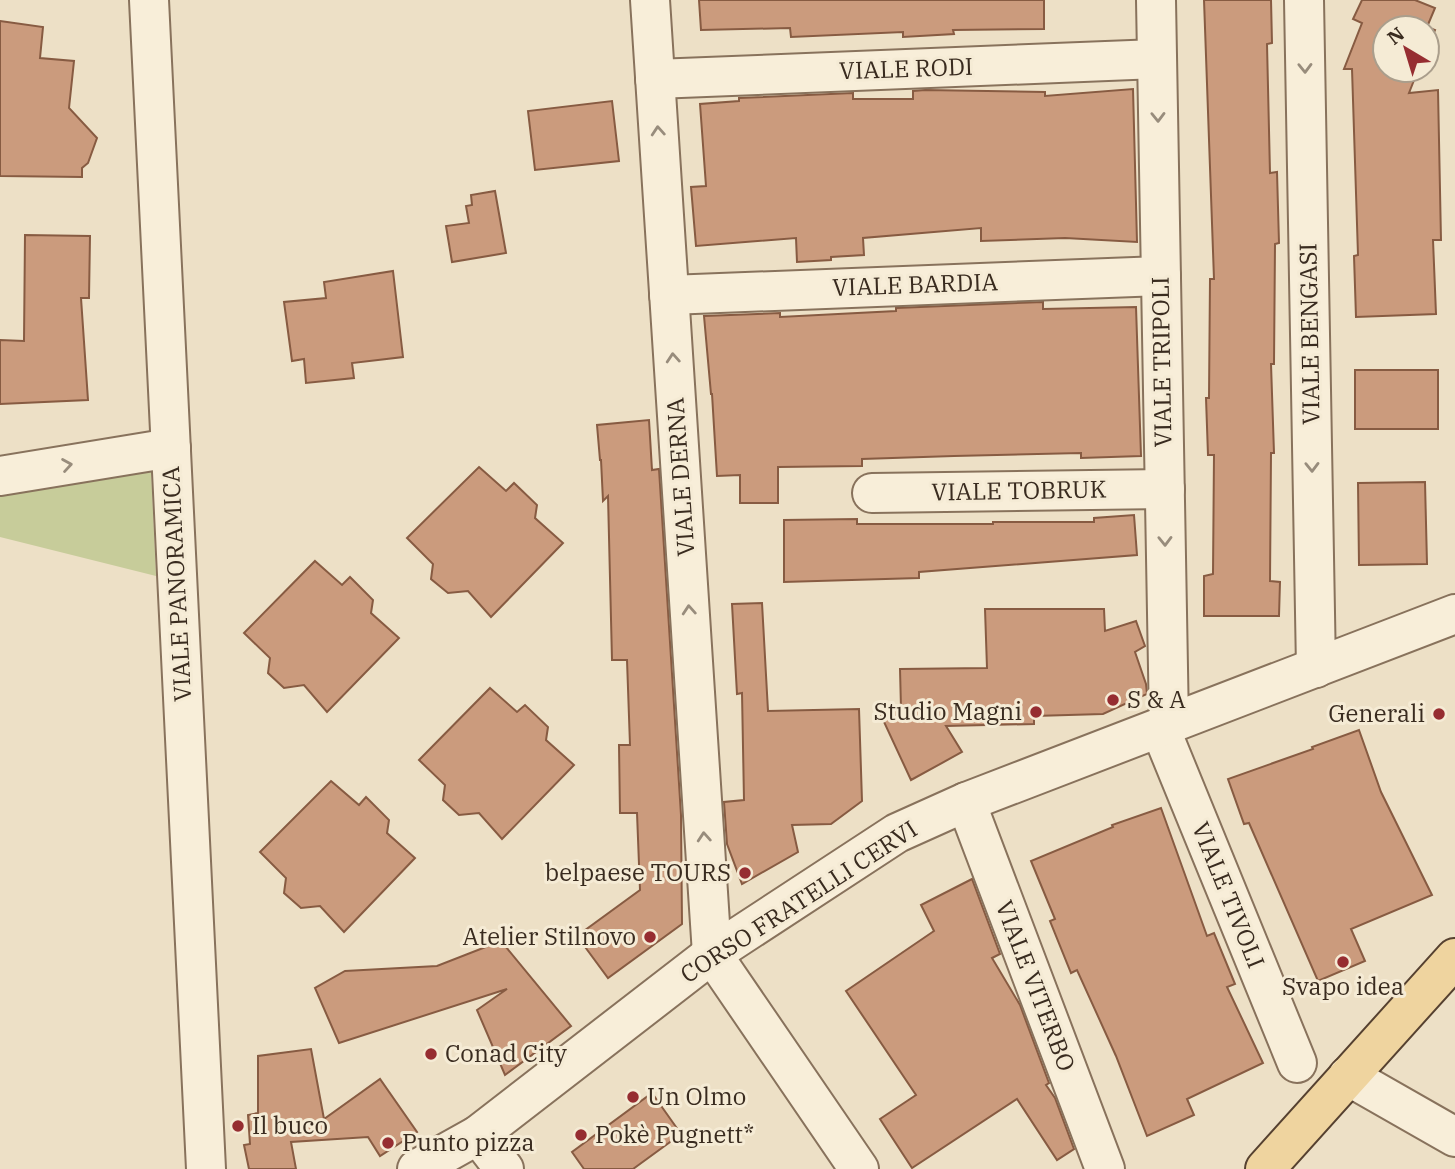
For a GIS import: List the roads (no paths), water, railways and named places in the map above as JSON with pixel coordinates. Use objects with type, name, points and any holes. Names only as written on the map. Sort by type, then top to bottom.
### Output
[{"type":"main road","points":[[1265,1169],[1455,958]]},
{"type":"street","name":"VIALE PANORAMICA","points":[[149,0],[206,1169]]},
{"type":"street","name":"VIALE DERNA","points":[[650,0],[712,954]]},
{"type":"street","name":"VIALE TRIPOLI","points":[[1156,0],[1164,489],[1164,726]]},
{"type":"street","name":"VIALE BENGASI","points":[[1304,0],[1316,668]]},
{"type":"street","name":"VIALE RODI","points":[[655,79],[1157,58]]},
{"type":"street","name":"VIALE BARDIA","points":[[669,295],[1161,276]]},
{"type":"street","points":[[0,476],[171,448]]},
{"type":"street","name":"VIALE TOBRUK","points":[[873,493],[1164,489]]},
{"type":"street","name":"CORSO FRATELLI CERVI","points":[[417,1169],[478,1135],[712,954],[897,833],[965,802],[1455,614]]},
{"type":"street","name":"VIALE TIVOLI","points":[[1164,726],[1297,1063]]},
{"type":"street","name":"VIALE VITERBO","points":[[965,802],[1105,1169]]},
{"type":"street","points":[[712,954],[859,1169]]},
{"type":"street","points":[[1348,1076],[1455,1137]]},
{"type":"street","points":[[478,1135],[504,1169]]},
{"type":"place","name":"S & A","points":[[1113,700]]},
{"type":"place","name":"Studio Magni","points":[[1036,712]]},
{"type":"place","name":"Generali","points":[[1439,714]]},
{"type":"place","name":"belpaese TOURS","points":[[745,873]]},
{"type":"place","name":"Atelier Stilnovo","points":[[650,937]]},
{"type":"place","name":"Svapo idea","points":[[1343,962]]},
{"type":"place","name":"Conad City","points":[[431,1054]]},
{"type":"place","name":"Un Olmo","points":[[633,1097]]},
{"type":"place","name":"Il buco","points":[[238,1126]]},
{"type":"place","name":"Pokè Pugnett*","points":[[581,1135]]},
{"type":"place","name":"Punto pizza","points":[[388,1143]]}]
